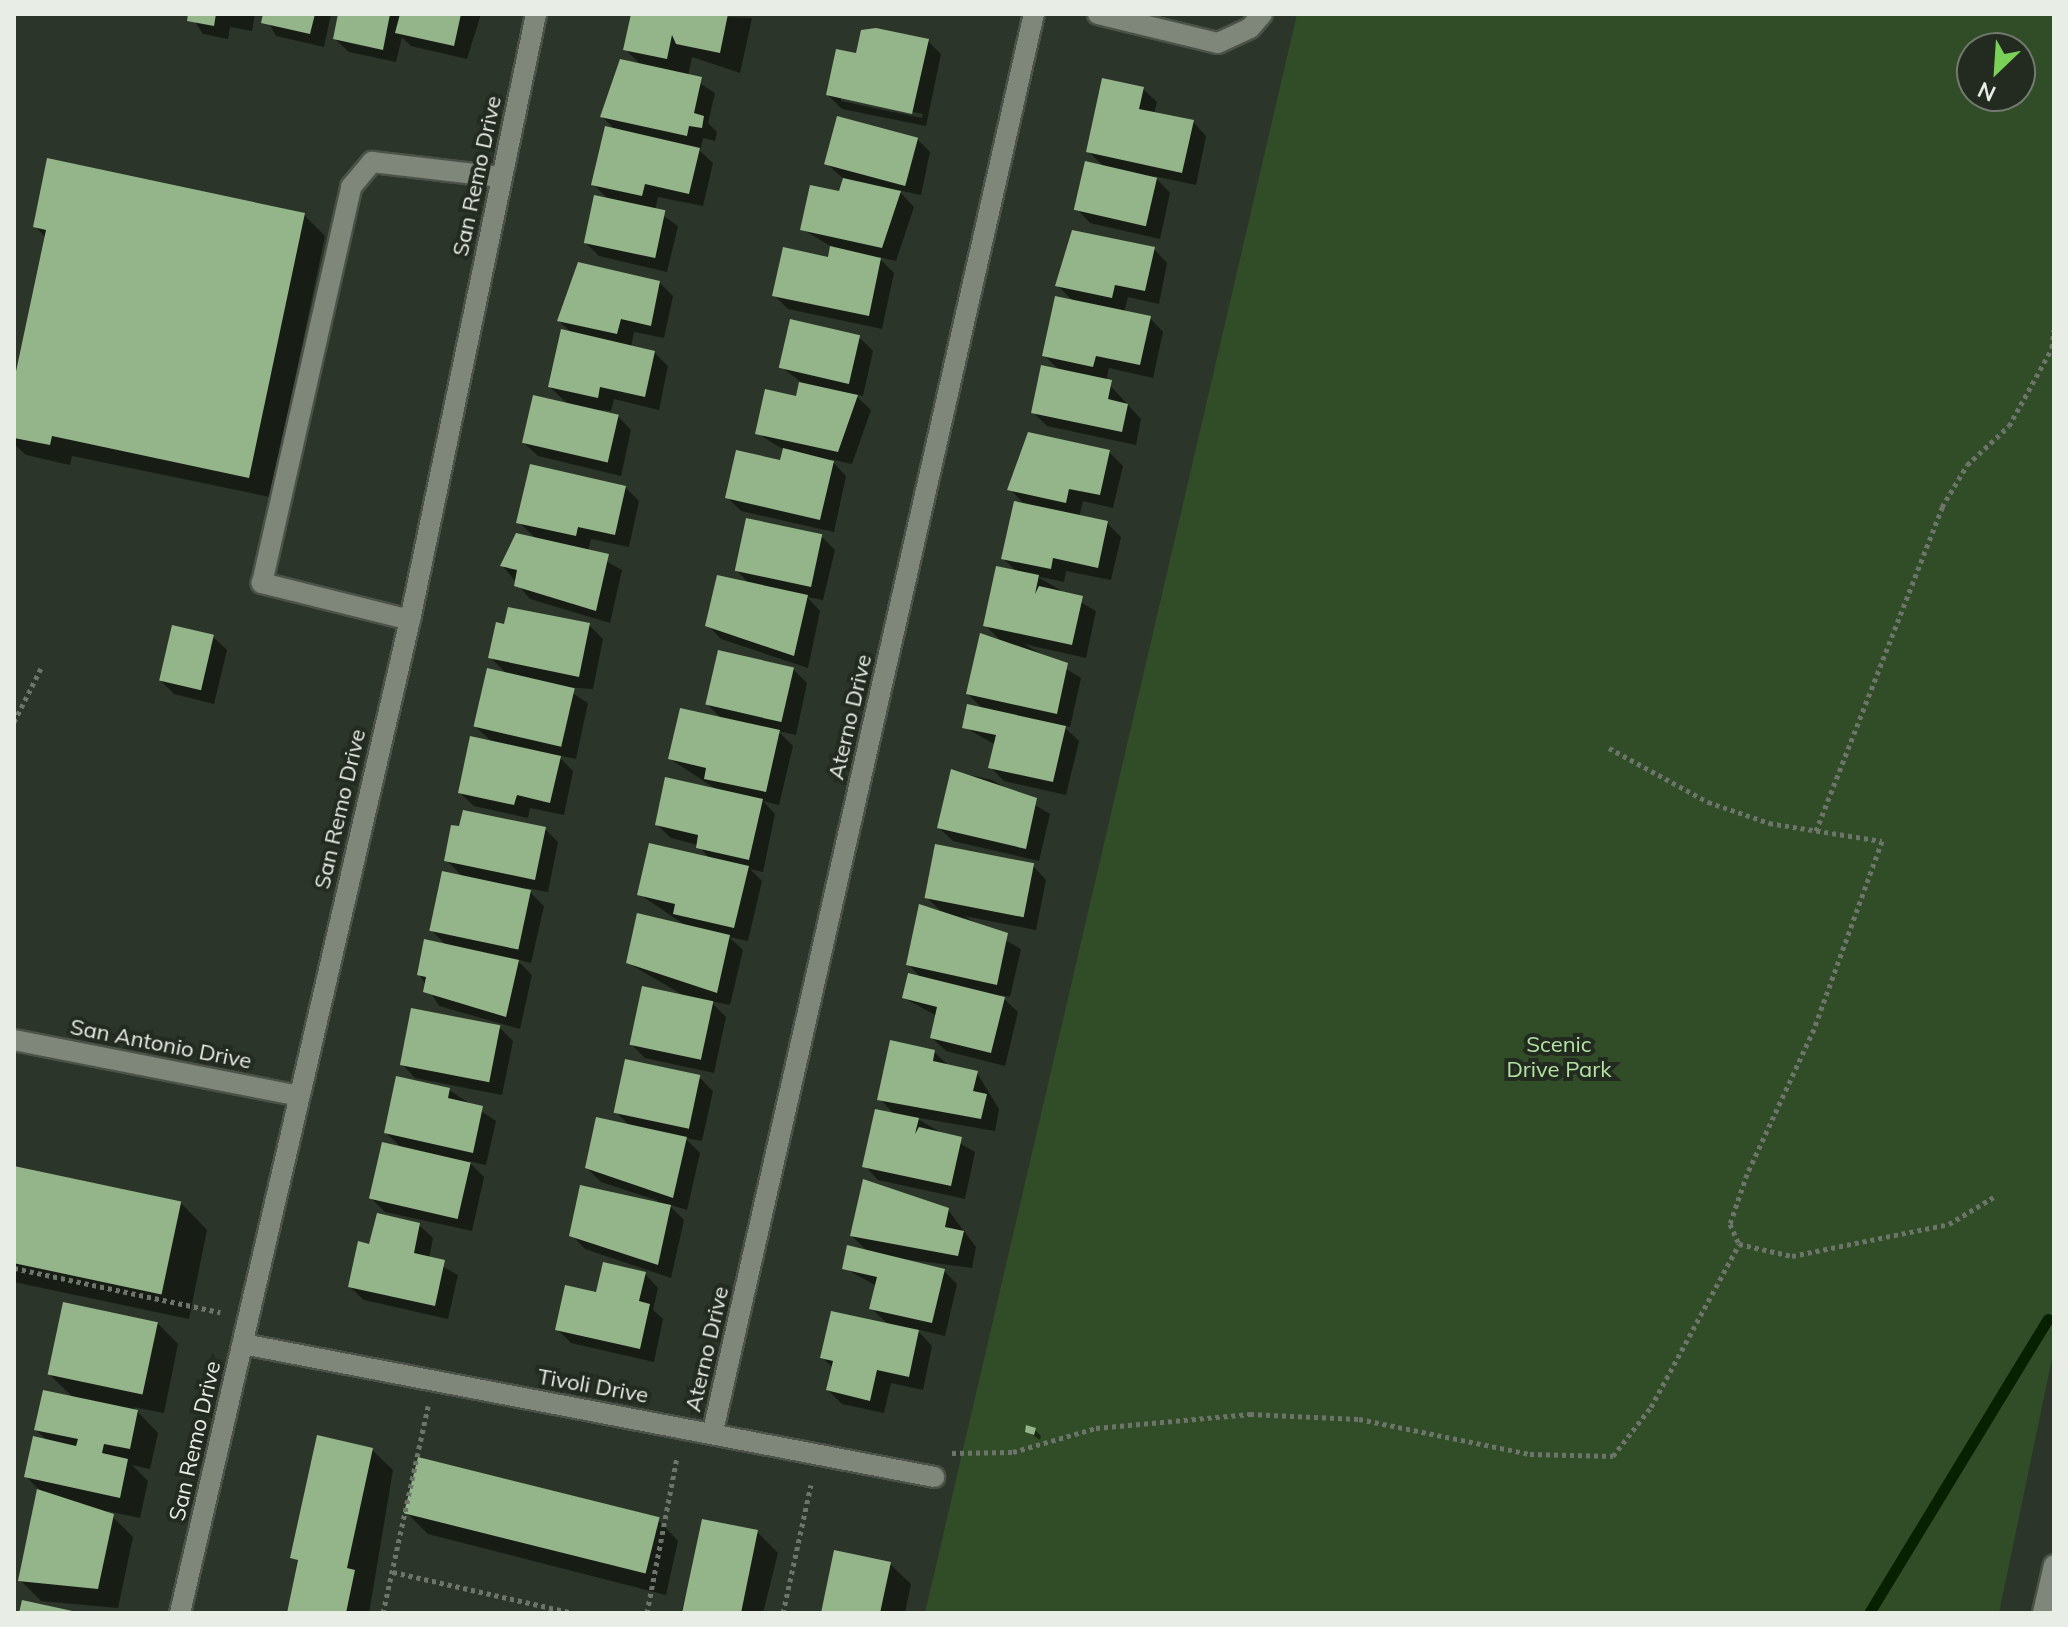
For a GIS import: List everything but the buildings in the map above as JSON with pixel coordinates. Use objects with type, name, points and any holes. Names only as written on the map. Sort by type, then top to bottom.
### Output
[{"type":"street","name":"San Remo Drive","points":[[180,1613],[410,620],[536,14]]},
{"type":"street","name":"Aterno Drive","points":[[713,1431],[1034,14]]},
{"type":"street","points":[[1098,14],[1218,43],[1250,28],[1262,14]]},
{"type":"street","points":[[410,620],[262,583],[351,187],[372,162],[500,177]]},
{"type":"street","name":"San Antonio Drive","points":[[14,1040],[299,1096]]},
{"type":"street","name":"Tivoli Drive","points":[[243,1344],[713,1431],[934,1477]]},
{"type":"street","points":[[2043,1613],[2054,1565]]},
{"type":"path","points":[[1816,831],[1942,507],[1967,465],[2009,426],[2052,348],[2054,330]]},
{"type":"path","points":[[14,722],[41,668]]},
{"type":"path","points":[[1609,748],[1708,802],[1816,831],[1882,841],[1814,1029],[1747,1174],[1730,1224],[1739,1244]]},
{"type":"path","points":[[1739,1244],[1792,1256],[1949,1224],[1994,1197]]},
{"type":"path","points":[[934,1477],[952,1453],[1013,1452],[1096,1428],[1250,1414],[1359,1419],[1530,1454],[1613,1456],[1651,1407],[1739,1244]]},
{"type":"path","points":[[14,1268],[223,1312]]},
{"type":"path","points":[[383,1613],[429,1401]]},
{"type":"path","points":[[647,1613],[677,1455]]},
{"type":"path","points":[[783,1613],[811,1485]]},
{"type":"path","points":[[393,1572],[574,1613]]},
{"type":"green space","name":"Scenic Drive Park","points":[[1297,14],[2054,14],[2054,1349],[1999,1613],[925,1613]]},
{"type":"waterway","points":[[1869,1613],[2048,1319]]}]
